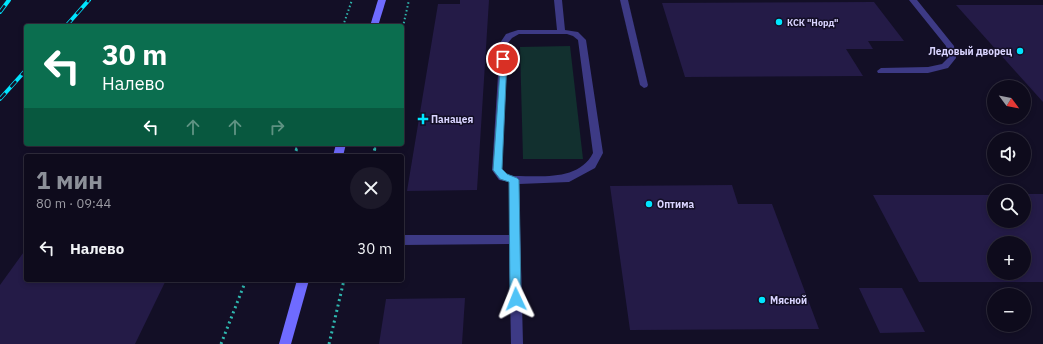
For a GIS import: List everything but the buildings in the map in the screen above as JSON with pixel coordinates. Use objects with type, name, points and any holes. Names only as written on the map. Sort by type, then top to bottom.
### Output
[{"type":"main road","points":[[375,24],[382,0]]},
{"type":"main road","points":[[285,344],[302,282]]},
{"type":"lane","points":[[558,0],[561,32]]},
{"type":"lane","points":[[624,0],[644,85]]},
{"type":"lane","points":[[881,71],[928,70],[945,66],[952,58],[950,46],[913,0]]},
{"type":"lane","points":[[518,32],[574,33],[580,36],[582,40],[598,153],[592,165],[565,179],[514,180],[503,177],[497,170],[504,43],[509,36],[518,32]]},
{"type":"lane","points":[[514,180],[517,344]]},
{"type":"lane","points":[[404,240],[514,239]]},
{"type":"path","points":[[344,24],[352,0]]},
{"type":"path","points":[[404,24],[409,0]]},
{"type":"path","points":[[221,344],[245,282]]},
{"type":"path","points":[[329,344],[344,282]]},
{"type":"green space","points":[[570,46],[583,159],[523,159],[520,47]]},
{"type":"railway","points":[[0,12],[9,0]]},
{"type":"railway","points":[[68,24],[89,0]]},
{"type":"railway","points":[[0,99],[24,72]]},
{"type":"place","name":"КСК \"Норд\"","points":[[779,22]]},
{"type":"place","name":"Ледовый дворец","points":[[1020,51]]},
{"type":"place","name":"Панацея","points":[[423,119]]},
{"type":"place","name":"Оптима","points":[[649,204]]},
{"type":"place","name":"Мясной","points":[[762,300]]},
{"type":"route","points":[[503,59],[497,170],[503,177],[514,180],[516,299]]}]
